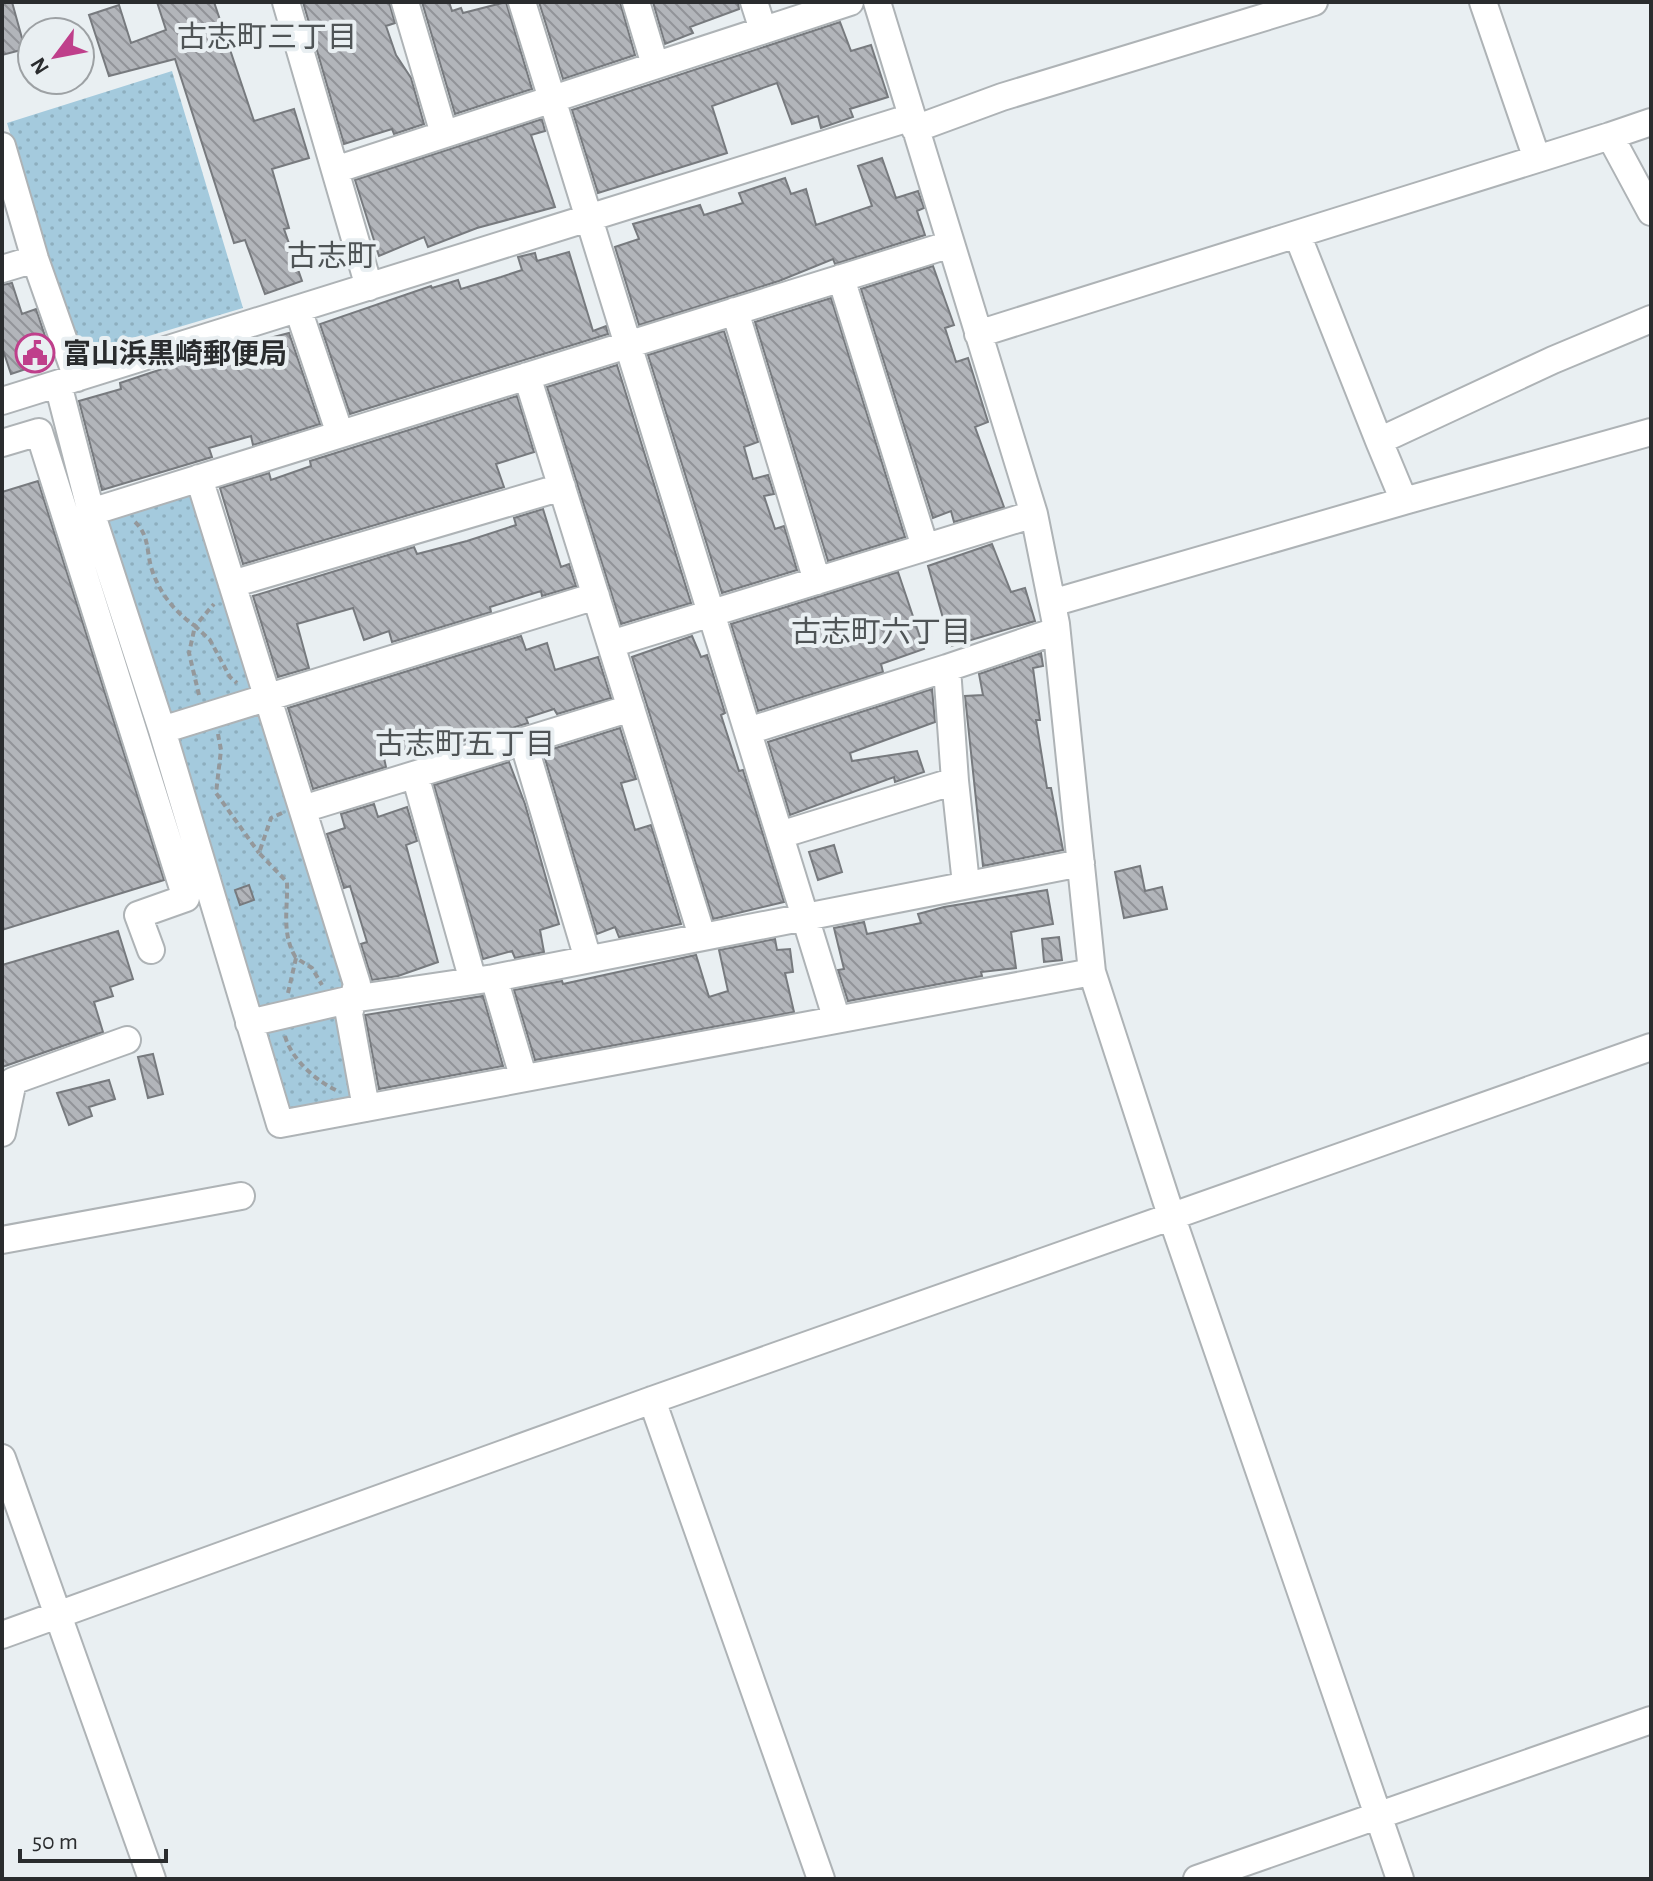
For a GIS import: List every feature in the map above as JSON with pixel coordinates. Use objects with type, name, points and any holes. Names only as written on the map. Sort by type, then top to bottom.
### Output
[{"type":"street","points":[[286,2],[369,287]]},
{"type":"street","points":[[405,2],[444,134]]},
{"type":"street","points":[[522,2],[836,1017]]},
{"type":"street","points":[[636,2],[655,65]]},
{"type":"street","points":[[754,2],[763,30]]},
{"type":"street","points":[[335,170],[850,2]]},
{"type":"street","points":[[877,2],[1034,514],[1056,631],[1092,972],[1171,1215],[1400,1879]]},
{"type":"street","points":[[2,401],[589,218],[1314,2]]},
{"type":"street","points":[[1483,2],[1537,159]]},
{"type":"street","points":[[978,334],[1651,122]]},
{"type":"street","points":[[1610,136],[1651,212]]},
{"type":"street","points":[[2,146],[68,381],[91,512],[162,730],[280,1124],[836,1017],[1092,972]]},
{"type":"street","points":[[1297,234],[1404,501]]},
{"type":"street","points":[[91,512],[951,244]]},
{"type":"street","points":[[2,269],[35,259]]},
{"type":"street","points":[[841,278],[925,547]]},
{"type":"street","points":[[298,309],[340,434]]},
{"type":"street","points":[[735,311],[817,581]]},
{"type":"street","points":[[1379,441],[1553,360],[1651,319]]},
{"type":"street","points":[[527,376],[702,936]]},
{"type":"street","points":[[2,443],[39,432],[186,898],[138,915],[151,950]]},
{"type":"street","points":[[1052,603],[1651,432]]},
{"type":"street","points":[[199,478],[357,984],[349,1014],[366,1108]]},
{"type":"street","points":[[232,584],[562,487]]},
{"type":"street","points":[[611,644],[1034,514]]},
{"type":"street","points":[[162,730],[596,596]]},
{"type":"street","points":[[748,731],[1056,631]]},
{"type":"street","points":[[947,668],[966,884]]},
{"type":"street","points":[[303,809],[631,708]]},
{"type":"street","points":[[523,741],[588,959]]},
{"type":"street","points":[[415,775],[484,979],[523,1076]]},
{"type":"street","points":[[780,835],[955,781]]},
{"type":"street","points":[[249,1023],[352,999],[484,979],[1081,863]]},
{"type":"street","points":[[2,1133],[13,1081],[127,1040]]},
{"type":"street","points":[[2,1635],[652,1400],[1651,1047]]},
{"type":"street","points":[[2,1240],[241,1196]]},
{"type":"street","points":[[652,1400],[821,1879]]},
{"type":"street","points":[[2,1458],[152,1879]]},
{"type":"street","points":[[1197,1879],[1651,1720]]},
{"type":"path","points":[[127,517],[138,524],[147,539],[152,569],[174,611],[195,626]]},
{"type":"path","points":[[296,958],[288,946],[285,922],[287,882],[259,853],[271,818],[303,809]]},
{"type":"shaded area","points":[[172,71],[243,308],[78,357],[7,123]]},
{"type":"shaded area","points":[[196,482],[349,988],[363,1118],[277,1133],[86,516]]},
{"type":"building","points":[[2,2],[12,2],[16,16],[16,51],[2,55]]},
{"type":"building","points":[[157,2],[214,2],[254,121],[294,109],[309,158],[272,169],[289,228],[284,229],[302,281],[265,294],[245,240],[234,243],[175,59],[109,76],[96,36],[96,16],[89,15],[119,5],[131,43],[166,30]]},
{"type":"building","points":[[303,2],[389,2],[395,23],[386,26],[396,55],[411,78],[424,124],[394,134],[392,129],[344,144]]},
{"type":"building","points":[[422,2],[449,2],[452,11],[461,8],[463,13],[506,2],[532,89],[455,114]]},
{"type":"building","points":[[539,2],[620,2],[635,55],[563,79]]},
{"type":"building","points":[[653,2],[738,2],[739,9],[690,27],[693,33],[665,44]]},
{"type":"building","points":[[840,22],[851,51],[871,45],[888,97],[850,109],[853,117],[821,128],[818,116],[792,124],[777,83],[712,106],[727,153],[598,193],[572,110]]},
{"type":"building","points":[[542,119],[545,131],[531,135],[555,207],[477,228],[428,247],[424,237],[379,256],[355,180]]},
{"type":"building","points":[[882,158],[896,198],[918,191],[924,208],[917,211],[925,235],[835,264],[833,259],[779,281],[639,325],[615,247],[639,239],[633,224],[700,205],[704,215],[743,203],[739,193],[785,178],[791,194],[806,189],[816,225],[872,206],[858,166]]},
{"type":"building","points":[[569,252],[593,331],[606,326],[608,334],[350,414],[320,324],[431,286],[458,280],[461,289],[522,270],[518,257],[535,253],[537,261]]},
{"type":"building","points":[[933,266],[954,325],[945,328],[956,362],[968,358],[988,422],[975,427],[1004,507],[954,522],[951,511],[933,518],[861,289]]},
{"type":"building","points":[[12,283],[22,314],[36,309],[53,360],[11,374],[2,347],[2,285]]},
{"type":"building","points":[[831,298],[905,537],[828,561],[755,322]]},
{"type":"building","points":[[724,331],[758,442],[744,447],[753,479],[768,475],[774,494],[764,496],[775,529],[784,526],[797,570],[722,593],[648,355]]},
{"type":"building","points":[[289,333],[320,424],[253,445],[251,436],[209,448],[212,457],[102,490],[79,401],[121,389],[120,383],[207,354]]},
{"type":"building","points":[[617,365],[691,603],[621,624],[547,387]]},
{"type":"building","points":[[517,396],[534,452],[496,464],[504,487],[243,564],[220,488],[269,473],[271,480],[311,466],[310,461]]},
{"type":"building","points":[[38,481],[164,880],[2,930],[2,492]]},
{"type":"building","points":[[543,509],[561,567],[569,564],[576,586],[542,596],[541,591],[490,607],[491,612],[392,642],[389,631],[364,640],[353,608],[297,624],[309,668],[278,677],[253,596],[414,547],[417,554],[467,541],[516,525],[514,518]]},
{"type":"building","points":[[992,544],[1011,592],[1025,588],[1035,621],[951,646],[928,566]]},
{"type":"building","points":[[898,572],[924,649],[881,664],[883,672],[758,711],[731,624]]},
{"type":"building","points":[[521,636],[526,650],[547,643],[555,670],[598,657],[611,698],[557,714],[554,709],[526,718],[528,723],[490,735],[489,732],[417,757],[414,746],[384,758],[386,767],[313,789],[288,708]]},
{"type":"building","points":[[692,636],[701,657],[707,655],[725,713],[721,715],[739,771],[743,770],[784,902],[713,919],[632,657]]},
{"type":"building","points":[[1041,653],[1043,666],[1033,668],[1040,720],[1036,720],[1047,788],[1051,788],[1063,850],[983,866],[965,696],[983,695],[979,674]]},
{"type":"building","points":[[932,689],[935,722],[850,753],[852,761],[917,751],[924,772],[895,782],[894,777],[790,815],[768,742]]},
{"type":"building","points":[[620,728],[636,779],[621,783],[635,830],[651,825],[681,924],[619,937],[615,927],[597,934],[543,752]]},
{"type":"building","points":[[509,762],[525,804],[559,924],[540,930],[544,952],[515,958],[512,951],[483,959],[434,785]]},
{"type":"building","points":[[374,804],[378,817],[407,807],[417,841],[406,845],[438,962],[398,976],[372,980],[361,944],[367,942],[350,886],[344,888],[327,834],[345,828],[341,814]]},
{"type":"building","points":[[834,845],[842,872],[818,880],[809,852]]},
{"type":"building","points":[[1140,866],[1145,891],[1162,887],[1167,909],[1124,918],[1115,872]]},
{"type":"building","points":[[249,885],[254,900],[240,905],[235,890]]},
{"type":"building","points":[[1047,890],[1053,924],[1011,932],[1016,968],[981,972],[982,976],[848,1001],[838,970],[844,969],[834,928],[864,922],[867,934],[921,923],[918,914],[944,907]]},
{"type":"building","points":[[118,931],[133,979],[110,987],[113,996],[94,1002],[103,1032],[2,1067],[2,965]]},
{"type":"building","points":[[1059,937],[1062,960],[1044,962],[1042,939]]},
{"type":"building","points":[[775,939],[777,950],[790,949],[793,972],[785,973],[794,1012],[535,1060],[514,990],[562,981],[563,984],[696,955],[709,997],[728,991],[719,950]]},
{"type":"building","points":[[483,996],[503,1066],[379,1089],[365,1015]]},
{"type":"building","points":[[153,1054],[163,1094],[148,1098],[138,1057]]},
{"type":"building","points":[[109,1080],[115,1099],[89,1107],[92,1116],[69,1125],[57,1093]]},
{"type":"place","name":"富山浜黒崎郵便局","points":[[35,353]]},
{"type":"district","name":"古志町三丁目","points":[[267,37]]},
{"type":"district","name":"古志町","points":[[332,256]]},
{"type":"district","name":"古志町六丁目","points":[[881,632]]},
{"type":"district","name":"古志町五丁目","points":[[465,744]]}]
